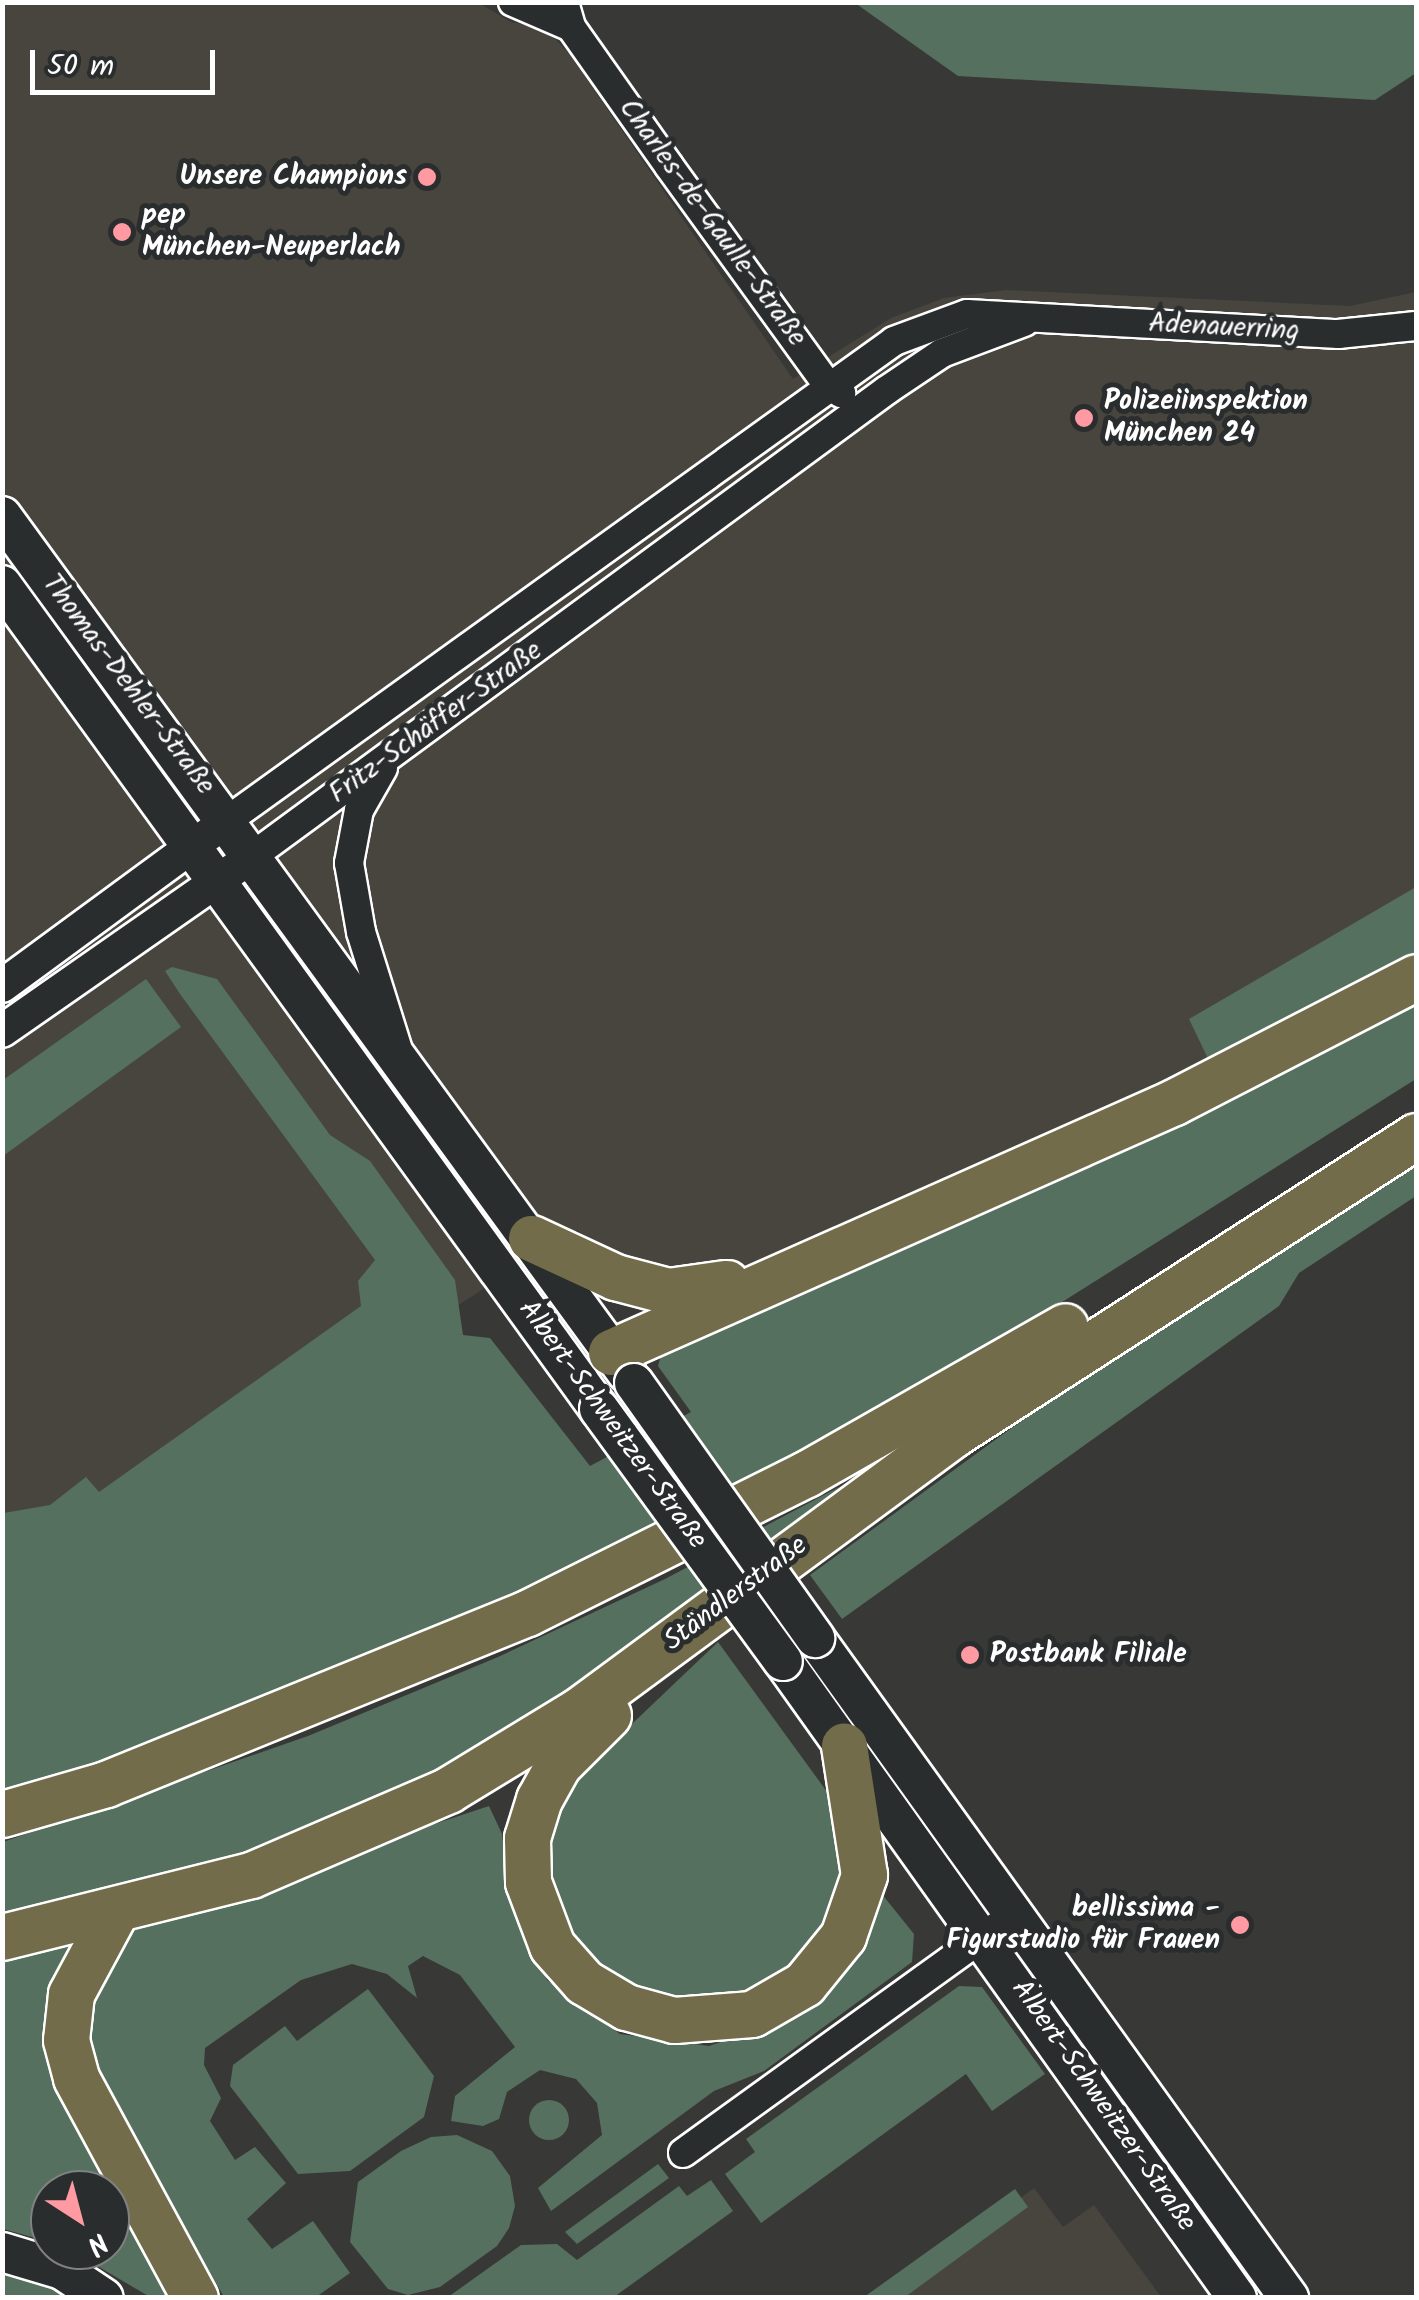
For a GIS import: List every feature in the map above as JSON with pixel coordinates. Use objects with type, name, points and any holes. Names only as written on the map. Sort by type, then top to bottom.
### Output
[{"type":"highway","points":[[623,1368],[806,1264],[1174,1102],[1416,977]]},
{"type":"highway","points":[[2,1814],[106,1784],[430,1656],[627,1566],[1032,1347],[1416,1102]]},
{"type":"highway","name":"Ständlerstraße","points":[[2,1937],[114,1914],[250,1875],[414,1807],[578,1711],[952,1436],[1416,1136]]},
{"type":"highway","points":[[531,1238],[597,1270],[668,1291],[806,1264]]},
{"type":"highway","points":[[695,1625],[681,1656],[593,1727],[558,1765],[532,1816],[526,1858],[536,1914],[552,1946],[584,1982],[647,2015],[702,2022],[752,2014],[804,1984],[844,1936],[864,1874],[844,1746]]},
{"type":"highway","points":[[114,1914],[71,1994],[66,2040],[76,2078],[195,2298]]},
{"type":"main road","name":"Thomas-Dehler-Straße","points":[[2,516],[254,855]]},
{"type":"main road","name":"Thomas-Dehler-Straße","points":[[2,585],[192,847]]},
{"type":"main road","name":"Albert-Schweitzer-Straße","points":[[192,847],[983,1937],[1237,2298]]},
{"type":"main road","name":"Albert-Schweitzer-Straße","points":[[254,855],[1288,2298]]},
{"type":"main road","points":[[593,1400],[594,1367],[623,1368]]},
{"type":"main road","points":[[726,1581],[734,1562],[760,1561]]},
{"type":"main road","points":[[2,2252],[62,2270],[104,2298]]},
{"type":"street","name":"Charles-de-Gaulle-Straße","points":[[512,2],[568,15],[828,384],[863,407]]},
{"type":"street","name":"Adenauerring","points":[[828,384],[894,341],[952,318],[1006,313],[1030,319],[1338,334],[1416,326]]},
{"type":"street","name":"Adenauerring","points":[[863,407],[942,353],[1030,319]]},
{"type":"street","name":"Fritz-Schäffer-Straße","points":[[2,986],[828,384]]},
{"type":"street","name":"Fritz-Schäffer-Straße","points":[[2,1031],[387,761],[863,407]]},
{"type":"street","name":"Albert-Schweitzer-Straße","points":[[387,761],[359,810],[350,863],[361,932],[398,1053]]},
{"type":"street","points":[[684,2153],[1014,1914]]},
{"type":"shaded area","points":[[477,2],[511,22],[545,28],[570,55],[793,379],[891,318],[944,298],[1006,290],[1350,306],[1416,292],[1416,963],[1168,1089],[769,1264],[702,1279],[620,1261],[577,1230],[38,1570],[3,1541],[3,3]]},
{"type":"shaded area","points":[[1034,2188],[1063,2227],[1094,2205],[1161,2297],[886,2298]]},
{"type":"green space","points":[[855,3],[1416,3],[1416,73],[1375,100],[958,76]]},
{"type":"green space","points":[[1416,887],[1416,963],[1212,1067],[1189,1019]]},
{"type":"green space","points":[[274,925],[415,1120],[439,1135],[587,1342],[584,1349],[576,1351],[267,930]]},
{"type":"green space","points":[[172,967],[217,979],[330,1135],[370,1161],[455,1280],[463,1335],[490,1338],[590,1466],[691,1412],[658,1366],[664,1344],[1416,995],[1416,1079],[921,1391],[602,1558],[122,1757],[3,1793],[4,1513],[50,1505],[86,1477],[99,1492],[361,1306],[358,1281],[375,1260],[180,994],[165,971]]},
{"type":"green space","points":[[146,979],[181,1027],[3,1156],[3,1080]]},
{"type":"green space","points":[[1416,1158],[1416,1196],[1299,1273],[1279,1306],[842,1619],[810,1575],[1091,1370]]},
{"type":"green space","points":[[841,1486],[510,1737],[312,1837],[3,1922],[3,1842],[308,1736],[498,1657],[665,1579]]},
{"type":"green space","points":[[718,1642],[833,1800],[854,1843],[828,1926],[799,1962],[746,1994],[696,2001],[645,1992],[590,1956],[567,1926],[552,1889],[549,1850],[556,1813],[572,1781]]},
{"type":"green space","points":[[489,1806],[502,1834],[510,1894],[547,1980],[620,2034],[709,2046],[747,2033],[881,1893],[914,1934],[912,1962],[764,2071],[714,2091],[551,2211],[538,2188],[602,2135],[597,2103],[576,2079],[540,2070],[507,2092],[499,2119],[483,2126],[451,2121],[455,2096],[515,2047],[460,1975],[423,1956],[408,1966],[417,1998],[387,1974],[352,1964],[301,1980],[205,2048],[204,2065],[221,2098],[210,2121],[235,2160],[255,2147],[286,2183],[247,2219],[272,2249],[313,2221],[350,2273],[316,2297],[224,2297],[92,2066],[80,2022],[105,1949],[149,1918]]},
{"type":"green space","points":[[70,1945],[59,1989],[185,2297],[150,2297],[104,2270],[130,2270],[130,2170],[30,2170],[30,2236],[3,2229],[3,1955]]},
{"type":"green space","points":[[959,1986],[982,1987],[1045,2074],[992,2111],[966,2074],[761,2223],[725,2174],[755,2152],[746,2139]]},
{"type":"green space","points":[[368,1989],[434,2076],[424,2117],[350,2171],[298,2174],[230,2086],[233,2065],[285,2026],[297,2041]]},
{"type":"green space","points":[[549,2100],[563,2106],[569,2120],[563,2134],[549,2140],[535,2134],[529,2120],[535,2106]]},
{"type":"green space","points":[[457,2135],[492,2151],[510,2176],[515,2206],[509,2228],[497,2246],[440,2287],[408,2295],[388,2289],[350,2242],[358,2182],[401,2151],[431,2137]]},
{"type":"green space","points":[[658,2164],[669,2178],[577,2244],[565,2232]]},
{"type":"green space","points":[[711,2180],[733,2211],[614,2297],[448,2297],[521,2245],[557,2244],[577,2260],[679,2186],[687,2196]]},
{"type":"green space","points":[[1015,2189],[1028,2207],[905,2297],[864,2297]]},
{"type":"green space","points":[[2,2263],[86,2297],[3,2297]]},
{"type":"place","name":"Unsere Champions","points":[[427,177]]},
{"type":"place","name":"pep München-Neuperlach","points":[[122,232]]},
{"type":"place","name":"Polizeiinspektion München 24","points":[[1084,418]]},
{"type":"place","name":"Postbank Filiale","points":[[970,1655]]},
{"type":"place","name":"bellissima - Figurstudio für Frauen","points":[[1240,1925]]}]
